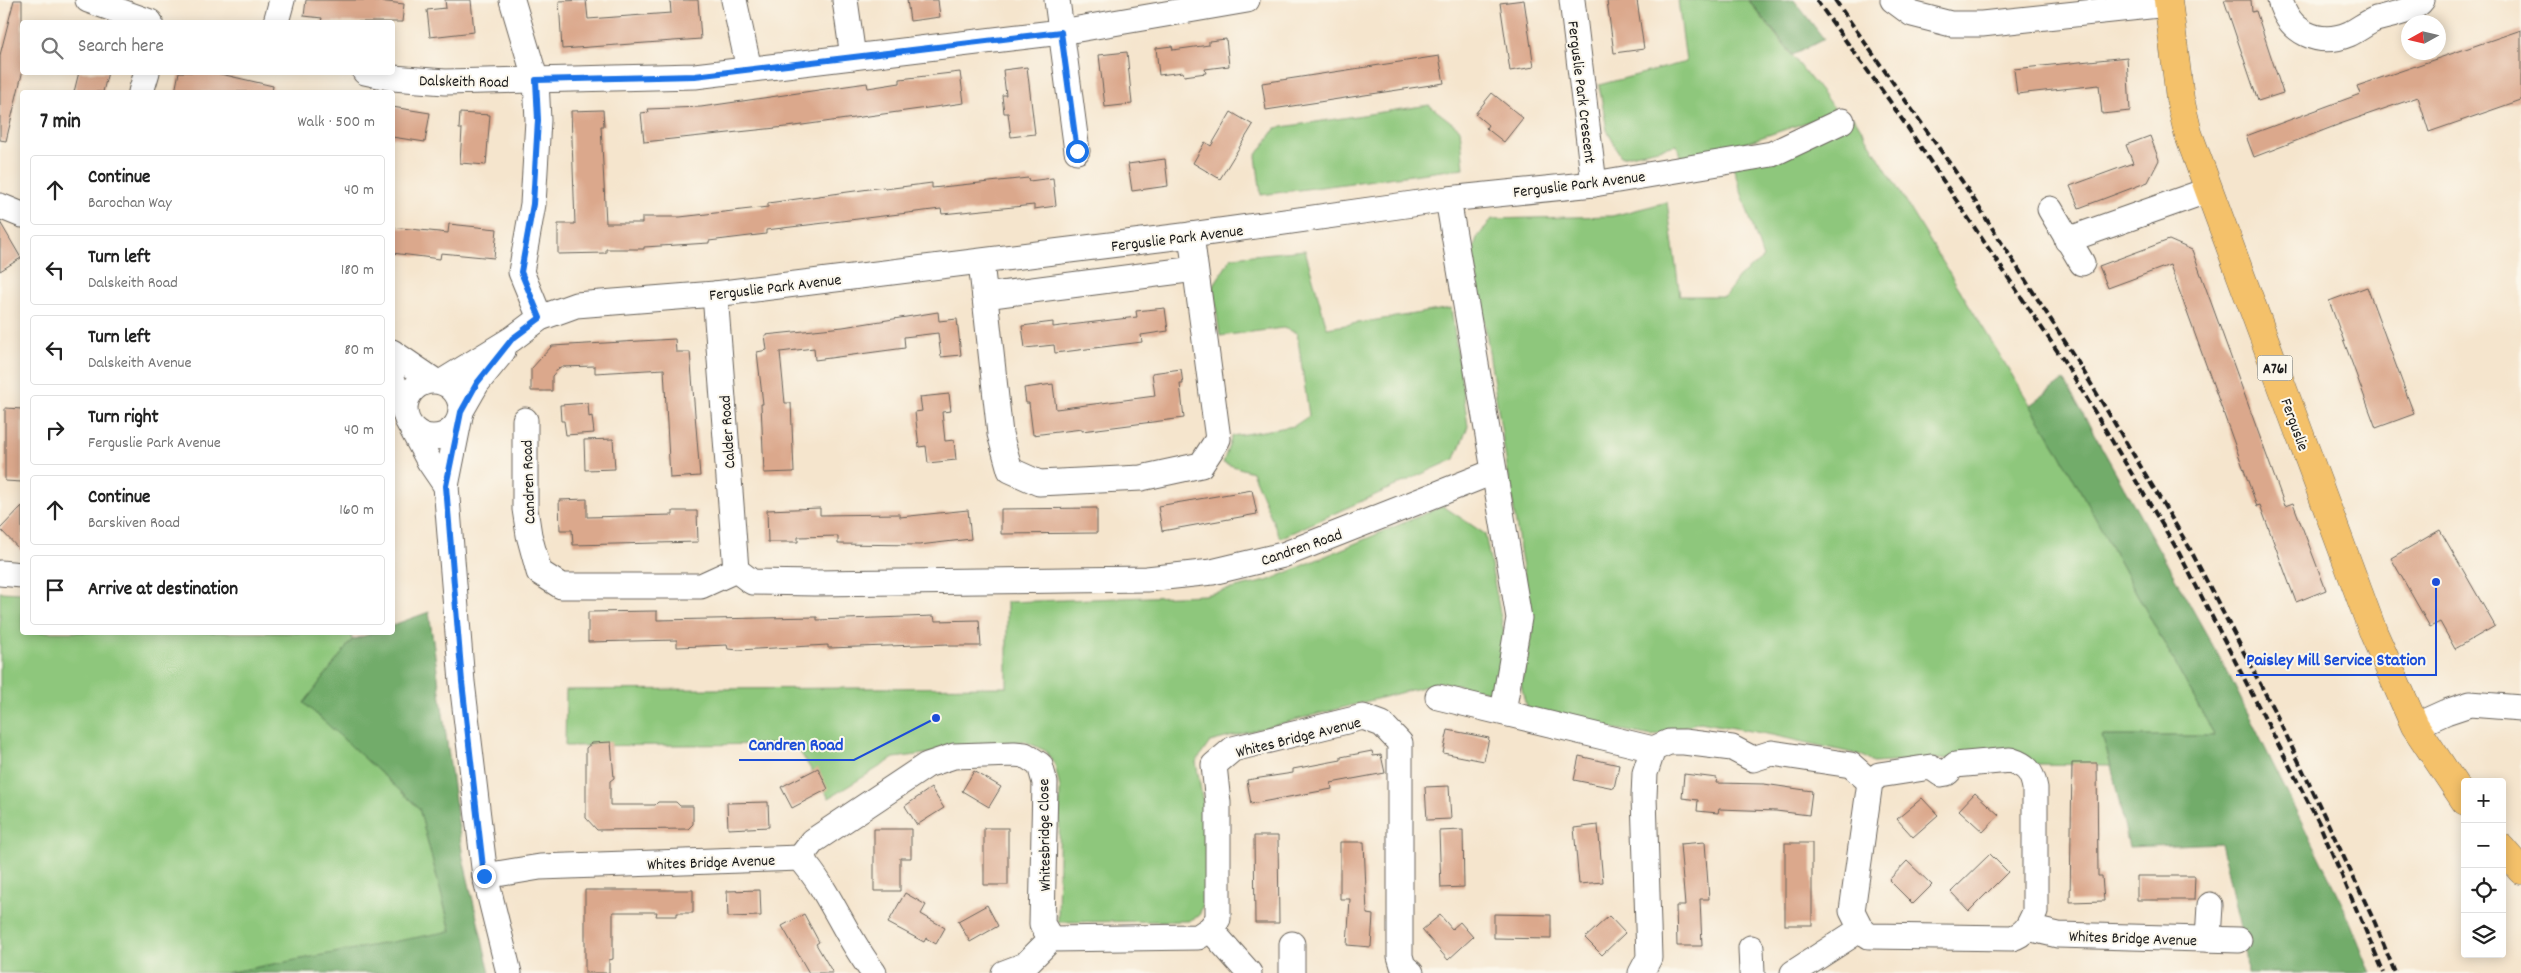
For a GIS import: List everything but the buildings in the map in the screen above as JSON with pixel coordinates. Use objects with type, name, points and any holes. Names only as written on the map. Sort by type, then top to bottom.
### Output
[{"type":"main road","name":"Ferguslie","points":[[2168,2],[2182,107],[2209,190],[2374,634],[2416,726],[2461,795]]},
{"type":"main road","points":[[2506,853],[2521,870]]},
{"type":"street","points":[[88,0],[144,20]]},
{"type":"street","points":[[277,20],[282,0]]},
{"type":"street","points":[[512,0],[536,80],[538,120],[533,204],[521,272],[540,318]]},
{"type":"street","points":[[734,0],[749,69]]},
{"type":"street","points":[[1057,0],[1077,151]]},
{"type":"street","name":"Ferguslie Park Crescent","points":[[1572,0],[1594,184]]},
{"type":"street","points":[[1893,0],[1912,14],[1951,24],[1982,24],[2168,2]]},
{"type":"street","points":[[2280,0],[2283,11],[2296,28],[2315,39],[2335,38],[2349,34],[2374,20],[2410,8],[2422,0]]},
{"type":"street","points":[[852,1],[853,57]]},
{"type":"street","name":"Dalskeith Road","points":[[379,75],[444,82],[695,76],[1061,32],[1238,1]]},
{"type":"street","points":[[142,90],[146,75]]},
{"type":"street","name":"Ferguslie Park Avenue","points":[[437,381],[512,339],[540,318],[576,305],[715,294],[1191,235],[1448,199],[1594,184],[1772,154],[1842,121]]},
{"type":"street","points":[[2067,240],[2209,190]]},
{"type":"street","points":[[1448,199],[1519,618],[1503,712]]},
{"type":"street","points":[[0,206],[20,214]]},
{"type":"street","points":[[2050,209],[2082,263]]},
{"type":"street","points":[[981,262],[1000,434],[1010,470],[1039,483],[1141,478],[1201,465],[1218,439],[1191,235]]},
{"type":"street","points":[[985,296],[1195,269]]},
{"type":"street","name":"Calder Road","points":[[715,294],[736,570]]},
{"type":"street","name":"Ferguslie Park Avenue","points":[[460,416],[477,383],[512,339]]},
{"type":"street","points":[[395,354],[457,394],[460,416],[446,486],[462,682],[484,876],[509,973]]},
{"type":"street","points":[[437,381],[415,387],[409,394],[405,403],[409,422],[429,438],[438,437],[447,434],[460,416]]},
{"type":"street","points":[[395,386],[409,422],[429,461],[446,486]]},
{"type":"street","name":"Candren Road","points":[[525,420],[525,509],[529,535],[539,572],[561,586],[701,586],[736,570],[752,582],[814,583],[1146,579],[1212,572],[1283,555],[1493,472]]},
{"type":"street","points":[[0,573],[20,575]]},
{"type":"street","points":[[1438,697],[1653,749],[1670,742],[1684,742],[1732,748],[1753,759],[1772,753],[1851,765],[1870,782]]},
{"type":"street","points":[[2416,726],[2446,712],[2470,704],[2521,708]]},
{"type":"street","name":"Whites Bridge Avenue","points":[[1210,929],[1218,919],[1218,803],[1214,765],[1233,749],[1363,717],[1382,724],[1400,743],[1400,956],[1403,966],[1411,973]]},
{"type":"street","points":[[1641,973],[1649,958],[1645,772],[1653,749]]},
{"type":"street","name":"Whitesbridge Close","points":[[800,858],[813,841],[927,765],[954,756],[1025,755],[1040,765],[1045,783],[1042,924],[1051,939]]},
{"type":"street","points":[[2010,760],[2022,764],[2032,773],[2035,788],[2035,912],[2028,928],[2021,936],[2012,938],[1869,936],[1861,929],[1852,911],[1870,782],[1879,775],[1907,770],[1931,767],[1941,774],[1947,774],[1955,765],[2010,760]]},
{"type":"street","points":[[800,858],[815,875],[857,952],[874,973]]},
{"type":"street","name":"Whites Bridge Avenue","points":[[484,876],[540,866],[800,858]]},
{"type":"street","points":[[2208,939],[2210,905]]},
{"type":"street","name":"Whites Bridge Avenue","points":[[2028,928],[2058,935],[2239,940]]},
{"type":"street","points":[[1004,973],[1025,965],[1051,939],[1198,937],[1210,929],[1249,973]]},
{"type":"street","points":[[1793,973],[1861,929]]},
{"type":"street","points":[[1292,944],[1292,973]]},
{"type":"street","points":[[1751,948],[1752,973]]},
{"type":"green space","points":[[1678,0],[1748,0],[1837,112],[1682,164],[1677,145],[1621,157],[1607,130],[1599,85],[1686,62]]},
{"type":"green space","points":[[1749,0],[1794,0],[1824,39],[1793,55]]},
{"type":"green space","points":[[1429,105],[1460,129],[1464,168],[1261,195],[1256,156],[1276,128]]},
{"type":"green space","points":[[1854,117],[2058,450],[2215,736],[2102,736],[2111,765],[2035,764],[2016,755],[1873,763],[1861,755],[1772,735],[1700,722],[1652,736],[1527,712],[1521,684],[1533,632],[1473,250],[1477,238],[1492,219],[1612,216],[1667,202],[1680,296],[1725,296],[1739,277],[1763,258],[1731,161],[1772,154]]},
{"type":"green space","points":[[1305,250],[1327,328],[1451,308],[1468,426],[1455,459],[1280,538],[1252,472],[1223,463],[1232,436],[1294,426],[1309,416],[1297,333],[1283,328],[1220,336],[1213,286],[1232,257]]},
{"type":"green space","points":[[2064,380],[2226,669],[2347,914],[2371,973],[2247,973],[2246,955],[2221,843],[2129,847],[2111,765],[2102,736],[2215,736],[2058,450],[2030,405]]},
{"type":"green space","points":[[1443,506],[1485,534],[1505,639],[1498,694],[1442,682],[1210,742],[1196,762],[1207,840],[1207,879],[1199,916],[1188,921],[1058,922],[1060,788],[1055,765],[1046,751],[1024,741],[894,758],[829,798],[795,744],[565,746],[566,690],[1007,687],[1007,602],[1204,595],[1267,581]]},
{"type":"green space","points":[[0,592],[20,593],[20,635],[351,635],[352,640],[304,703],[419,808],[451,932],[226,973],[0,973]]},
{"type":"green space","points":[[429,612],[463,858],[490,973],[226,973],[451,931],[419,808],[304,703],[352,640],[367,635],[395,635],[395,624]]},
{"type":"railway","points":[[1816,0],[1889,100],[2066,364],[2178,551],[2319,823],[2384,973]]},
{"type":"railway","points":[[1835,0],[1962,181],[2076,359],[2189,547],[2280,722],[2375,923],[2395,973]]},
{"type":"place","name":"Paisley Mill Service Station","points":[[2436,582]]},
{"type":"place","name":"Candren Road","points":[[936,718]]},
{"type":"route","points":[[484,876],[462,682],[446,486],[461,412],[477,383],[512,339],[540,318],[521,272],[533,204],[538,120],[536,80],[695,76],[1061,32],[1077,151]]}]
